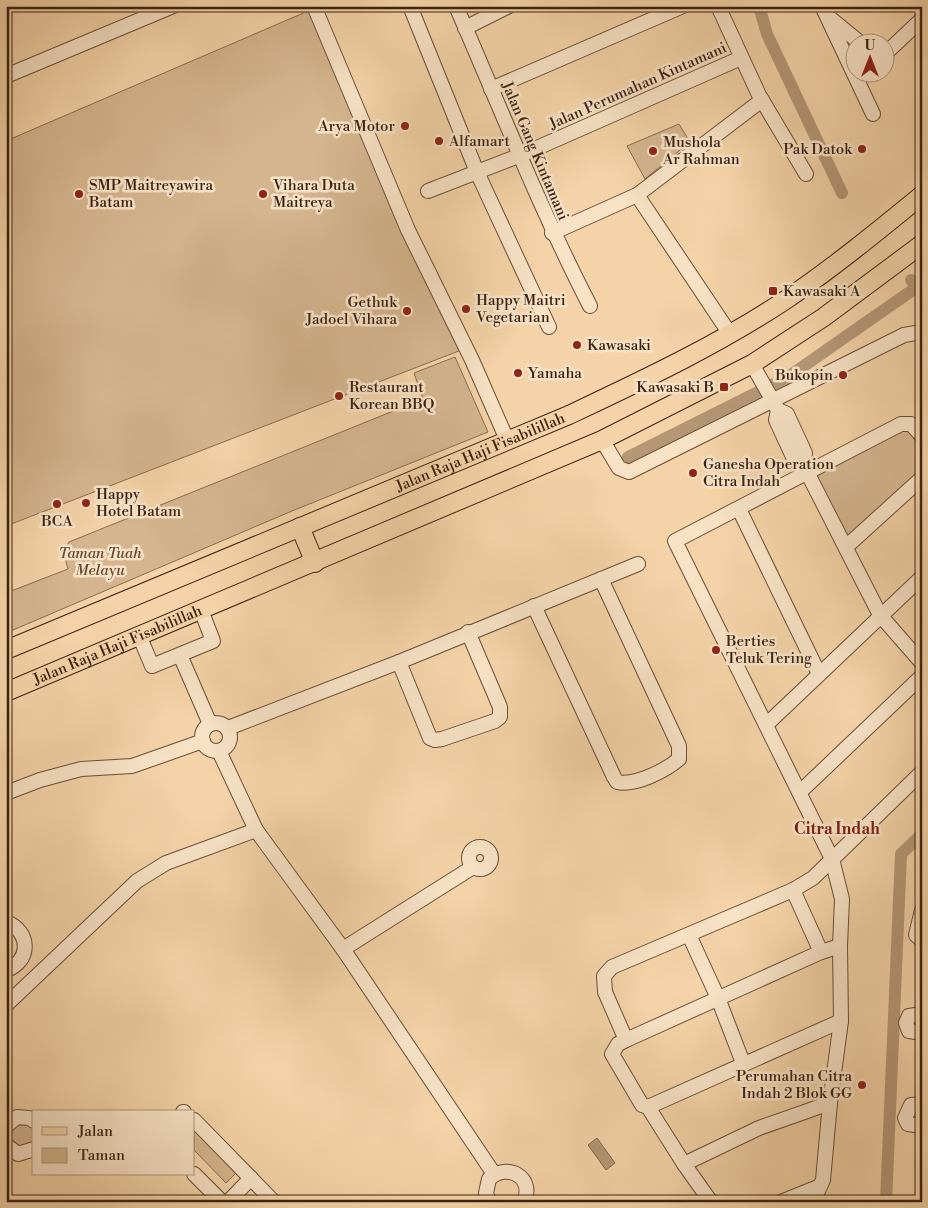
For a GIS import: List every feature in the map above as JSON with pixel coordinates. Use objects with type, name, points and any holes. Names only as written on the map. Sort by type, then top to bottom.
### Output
[{"type":"main road","name":"Jalan Raja Haji Fisabilillah","points":[[6,650],[508,442],[656,374],[730,334],[786,300],[850,254],[922,195]]},
{"type":"main road","name":"Jalan Raja Haji Fisabilillah","points":[[6,692],[315,563],[602,440],[757,371],[824,317],[922,244]]},
{"type":"main road","points":[[300,527],[315,563]]},
{"type":"street","points":[[6,76],[173,6]]},
{"type":"street","points":[[314,6],[408,230],[472,360],[508,442]]},
{"type":"street","points":[[410,6],[477,172],[548,327]]},
{"type":"street","name":"Jalan Gang Kintamani","points":[[456,6],[491,90],[521,155],[552,233],[590,306]]},
{"type":"street","points":[[466,28],[510,6]]},
{"type":"street","points":[[491,90],[683,6]]},
{"type":"street","points":[[718,6],[762,100],[806,174]]},
{"type":"street","points":[[825,11],[848,32]]},
{"type":"street","points":[[825,11],[846,50]]},
{"type":"street","points":[[896,44],[922,19]]},
{"type":"street","name":"Jalan Perumahan Kintamani","points":[[428,191],[521,155],[741,58]]},
{"type":"street","points":[[862,82],[873,114]]},
{"type":"street","points":[[552,233],[637,195],[762,100]]},
{"type":"street","points":[[637,195],[730,334]]},
{"type":"street","points":[[602,440],[619,468],[629,472],[904,335],[922,332]]},
{"type":"street","points":[[757,371],[774,401],[787,414],[805,453],[806,469],[847,546],[880,616],[922,663]]},
{"type":"street","points":[[807,1202],[821,1186],[826,1168],[830,1103],[842,1021],[840,946],[842,899],[832,859],[675,541],[739,509],[806,469],[901,424],[912,425],[922,436]]},
{"type":"street","points":[[847,546],[922,478]]},
{"type":"street","points":[[739,509],[819,674]]},
{"type":"street","points":[[228,728],[399,662],[468,632],[638,564]]},
{"type":"street","points":[[766,725],[922,577]]},
{"type":"street","points":[[534,606],[614,777],[617,782],[631,783],[672,765],[679,759],[679,746],[601,579]]},
{"type":"street","points":[[139,635],[152,666],[180,655],[213,641],[201,610]]},
{"type":"street","points":[[399,662],[430,738],[435,740],[442,739],[495,721],[500,717],[500,707],[468,632]]},
{"type":"street","points":[[180,655],[210,724]]},
{"type":"street","points":[[800,792],[922,676]]},
{"type":"street","points":[[220,723],[228,728],[229,742],[219,751],[210,750],[203,741],[203,731],[210,724],[220,723]]},
{"type":"street","points":[[6,793],[40,780],[81,769],[132,766],[203,741]]},
{"type":"street","points":[[219,751],[256,830],[343,949],[494,1174]]},
{"type":"street","points":[[626,1040],[605,992],[604,976],[612,966],[794,890],[812,878],[922,772]]},
{"type":"street","points":[[6,1005],[31,979],[137,881],[166,863],[256,830]]},
{"type":"street","points":[[343,949],[473,867]]},
{"type":"street","points":[[794,890],[821,952]]},
{"type":"street","points":[[922,910],[916,928],[916,935],[922,940]]},
{"type":"street","points":[[6,922],[15,926],[25,940],[24,956],[12,967],[31,979]]},
{"type":"street","points":[[688,935],[718,998],[743,1063]]},
{"type":"street","points":[[711,1202],[684,1164],[648,1107],[642,1105],[612,1054],[618,1044],[626,1040],[821,952],[840,946]]},
{"type":"street","points":[[922,1014],[909,1016],[906,1023],[909,1030],[922,1033]]},
{"type":"street","points":[[648,1107],[743,1063],[842,1021]]},
{"type":"street","points":[[684,1164],[759,1128],[811,1108],[830,1103]]},
{"type":"street","points":[[922,1104],[911,1105],[905,1118],[908,1124],[922,1126]]},
{"type":"street","points":[[7,1124],[18,1118],[32,1120]]},
{"type":"street","points":[[195,1121],[274,1202]]},
{"type":"street","points":[[6,1145],[18,1154],[32,1150]]},
{"type":"street","points":[[489,1202],[486,1186],[494,1174],[508,1171],[521,1176],[527,1189],[524,1202]]},
{"type":"street","points":[[195,1175],[222,1202]]},
{"type":"street","points":[[228,1202],[251,1178]]},
{"type":"street","points":[[782,1202],[821,1186]]},
{"type":"green space","points":[[315,8],[464,349],[6,526],[6,141]]},
{"type":"green space","points":[[679,124],[690,142],[645,179],[627,146]]},
{"type":"green space","name":"Taman Tuah Melayu","points":[[455,357],[488,432],[292,511],[6,633],[6,593],[68,569],[65,552],[69,542],[423,399],[414,373]]},
{"type":"green space","points":[[900,426],[922,438],[922,475],[842,546],[806,473]]},
{"type":"green space","points":[[22,1122],[31,1126],[31,1144],[22,1148],[13,1144],[9,1135],[13,1126]]},
{"type":"green space","points":[[195,1130],[237,1172],[226,1183],[195,1151]]},
{"type":"shaded area","points":[[597,1138],[615,1163],[606,1170],[588,1145]]},
{"type":"waterway","points":[[759,6],[767,34],[842,193]]},
{"type":"waterway","points":[[628,457],[788,377],[917,287],[911,280]]},
{"type":"waterway","points":[[886,1202],[901,854],[922,834]]},
{"type":"place","name":"Arya Motor","points":[[405,126]]},
{"type":"place","name":"Alfamart","points":[[439,141]]},
{"type":"place","name":"Pak Datok","points":[[862,149]]},
{"type":"place","name":"Mushola Ar Rahman","points":[[653,151]]},
{"type":"place","name":"SMP Maitreyawira Batam","points":[[79,194]]},
{"type":"place","name":"Vihara Duta Maitreya","points":[[263,194]]},
{"type":"place","name":"Kawasaki A","points":[[773,291]]},
{"type":"place","name":"Happy Maitri Vegetarian","points":[[466,309]]},
{"type":"place","name":"Gethuk Jadoel Vihara","points":[[407,311]]},
{"type":"place","name":"Kawasaki","points":[[577,345]]},
{"type":"place","name":"Yamaha","points":[[518,373]]},
{"type":"place","name":"Bukopin","points":[[843,375]]},
{"type":"place","name":"Kawasaki B","points":[[724,387]]},
{"type":"place","name":"Restaurant Korean BBQ","points":[[339,396]]},
{"type":"place","name":"Ganesha Operation Citra Indah","points":[[693,473]]},
{"type":"place","name":"Happy Hotel Batam","points":[[86,503]]},
{"type":"place","name":"BCA","points":[[57,504]]},
{"type":"place","name":"Berties Teluk Tering","points":[[716,650]]},
{"type":"place","name":"Perumahan Citra Indah 2 Blok GG","points":[[862,1085]]},
{"type":"district","name":"Citra Indah","points":[[837,829]]}]
